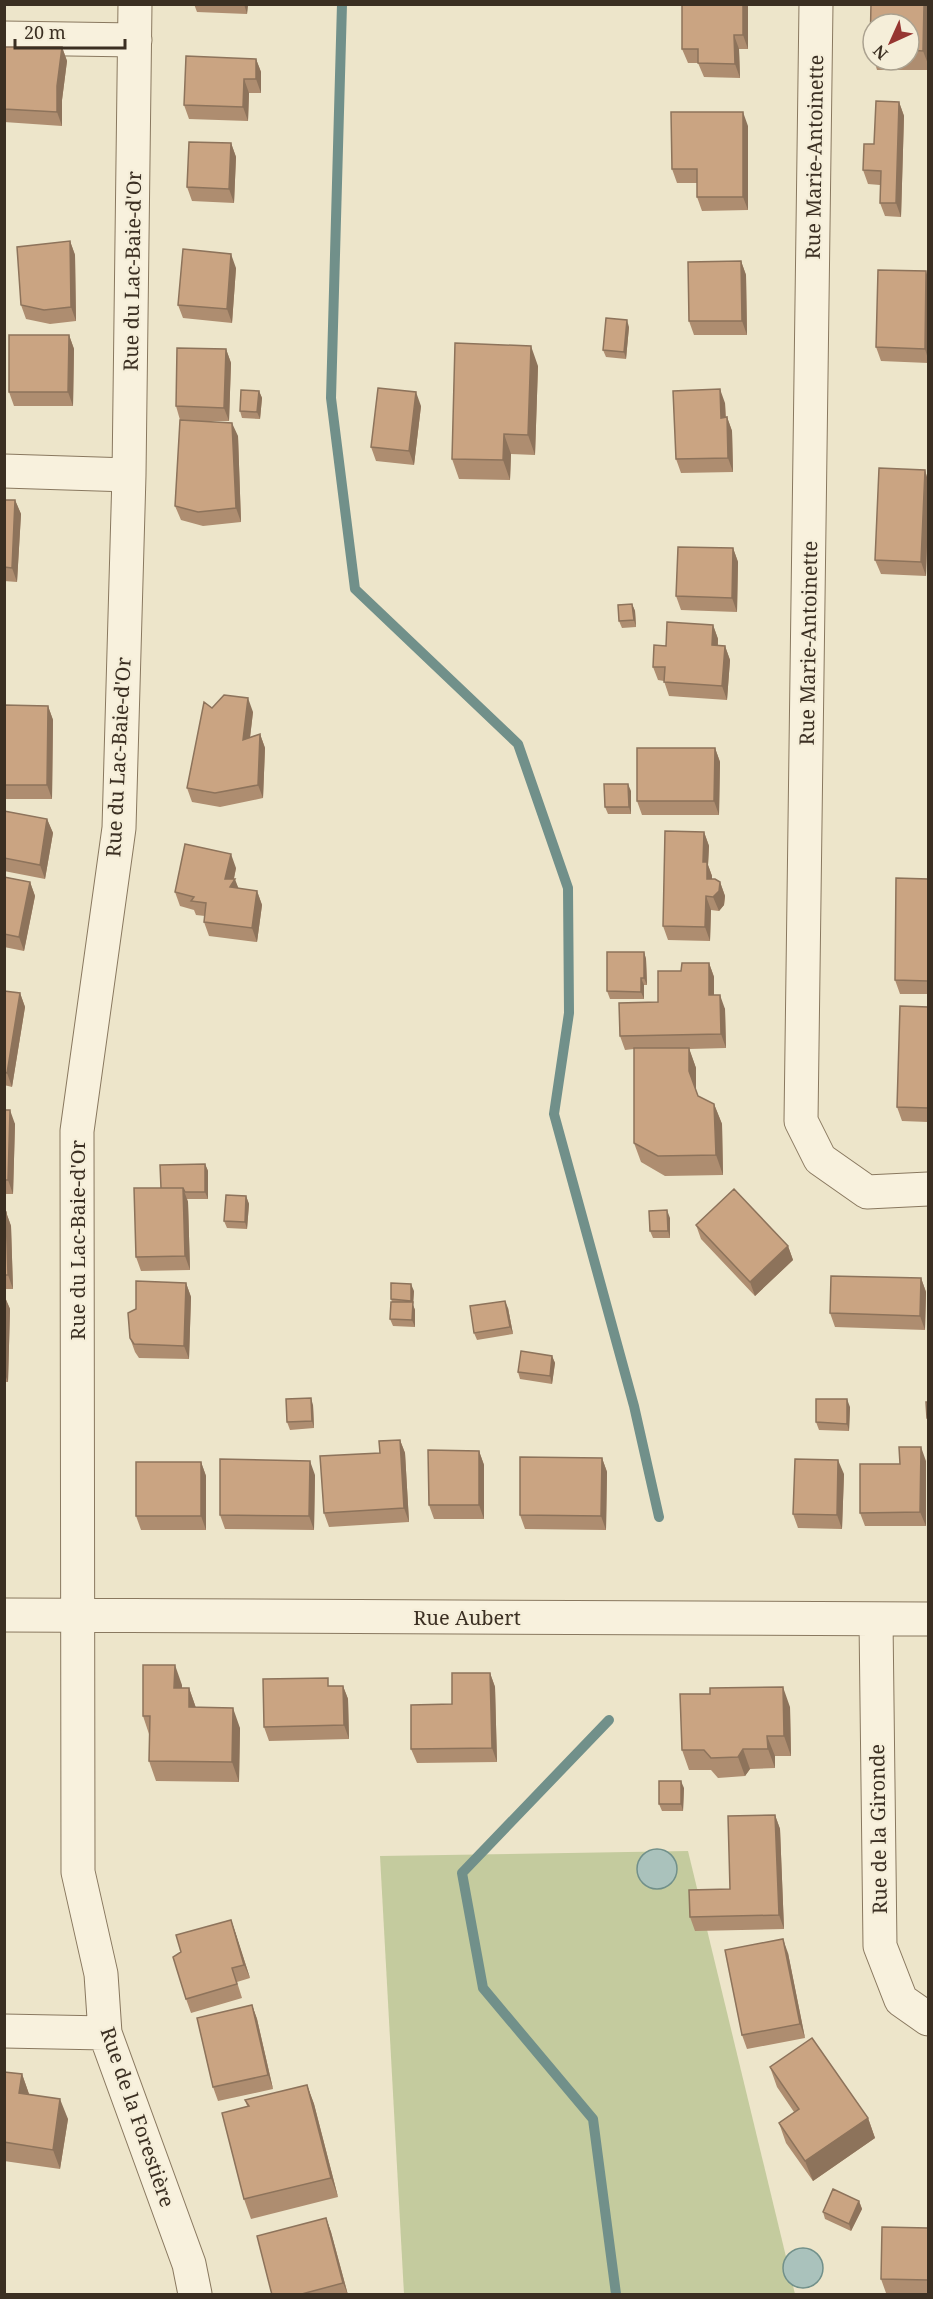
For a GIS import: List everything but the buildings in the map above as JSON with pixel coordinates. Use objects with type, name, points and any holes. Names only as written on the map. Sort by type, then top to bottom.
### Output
[{"type":"street","name":"Rue du Lac-Baie-d'Or","points":[[77,1615],[77,1131],[118,828],[129,475],[135,4]]},
{"type":"street","name":"Rue Marie-Antoinette","points":[[816,4],[801,1121],[820,1159],[867,1192],[928,1189]]},
{"type":"street","points":[[4,38],[135,40]]},
{"type":"street","points":[[4,471],[129,475]]},
{"type":"street","name":"Rue Aubert","points":[[4,1615],[928,1619]]},
{"type":"street","name":"Rue de la Forestière","points":[[77,1615],[78,1872],[101,1974],[105,2033],[189,2264],[195,2295]]},
{"type":"street","name":"Rue de la Gironde","points":[[876,1620],[880,1946],[901,2000],[928,2019]]},
{"type":"street","points":[[4,2031],[105,2033]]},
{"type":"green space","points":[[688,1851],[795,2294],[404,2294],[380,1856]]},
{"type":"water","points":[[657,1849],[671,1855],[677,1869],[671,1883],[657,1889],[643,1883],[637,1869],[643,1855]]},
{"type":"water","points":[[803,2248],[817,2254],[823,2268],[817,2282],[803,2288],[789,2282],[783,2268],[789,2254]]},
{"type":"waterway","points":[[342,4],[331,398],[355,589],[518,744],[568,888],[569,1013],[554,1114],[634,1406],[659,1517]]},
{"type":"waterway","points":[[609,1720],[462,1873],[483,1988],[593,2119],[616,2294]]}]
